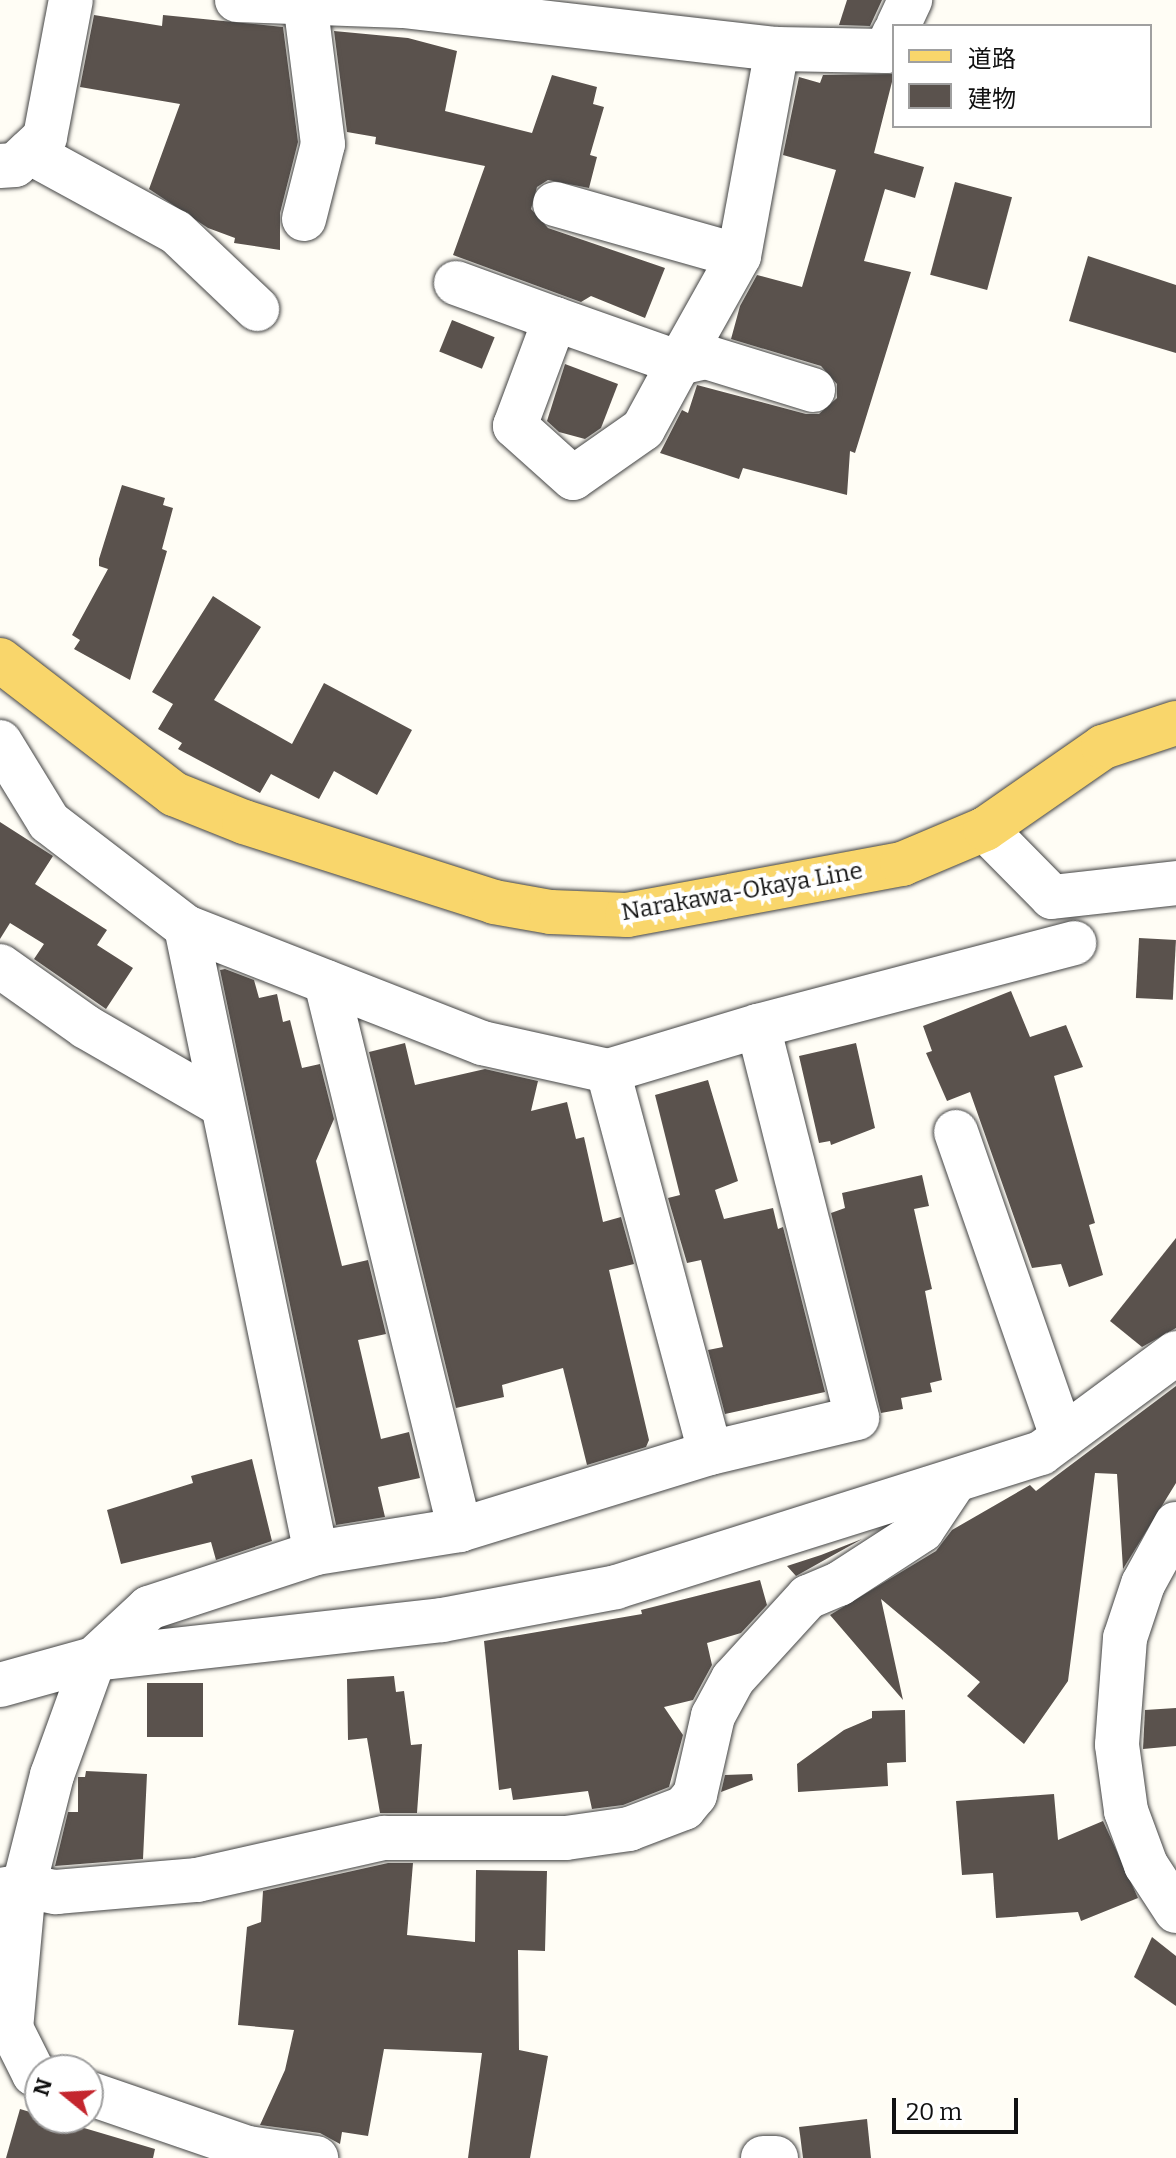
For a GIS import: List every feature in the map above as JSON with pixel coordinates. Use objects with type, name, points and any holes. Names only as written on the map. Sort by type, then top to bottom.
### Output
[{"type":"main road","name":"Narakawa-Okaya Line","points":[[0,660],[174,794],[244,822],[494,902],[551,912],[627,915],[902,864],[985,829],[1103,747],[1176,723]]},
{"type":"street","points":[[71,0],[45,137],[15,159],[176,232],[257,309]]},
{"type":"street","points":[[237,0],[403,6],[777,49],[886,51],[892,38]]},
{"type":"street","points":[[899,24],[910,0]]},
{"type":"street","points":[[304,219],[323,144],[305,2]]},
{"type":"street","points":[[555,319],[515,426],[573,478],[643,429],[739,256],[777,49]]},
{"type":"street","points":[[555,204],[739,256]]},
{"type":"street","points":[[456,283],[679,363],[706,357],[813,390]]},
{"type":"street","points":[[0,742],[49,822],[186,927],[482,1043],[608,1071],[758,1026],[1074,943]]},
{"type":"street","points":[[985,829],[1052,897],[1176,883]]},
{"type":"street","points":[[186,927],[220,1104],[316,1553]]},
{"type":"street","points":[[0,966],[86,1027],[220,1104]]},
{"type":"street","points":[[326,982],[460,1530]]},
{"type":"street","points":[[24,2065],[5,2048],[12,1888],[94,1659],[149,1608],[316,1553],[460,1530],[710,1453],[857,1418],[758,1026]]},
{"type":"street","points":[[608,1071],[710,1453]]},
{"type":"street","points":[[956,1132],[1062,1437]]},
{"type":"street","points":[[0,1685],[94,1659],[442,1620],[616,1587],[1041,1453],[1176,1353]]},
{"type":"street","points":[[12,1888],[56,1892],[197,1880],[384,1838],[566,1838],[629,1829],[684,1808],[695,1795],[713,1716],[733,1679],[808,1597],[839,1584],[922,1530],[954,1482]]},
{"type":"street","points":[[1176,1524],[1143,1584],[1125,1638],[1117,1745],[1126,1811],[1146,1865],[1176,1911]]},
{"type":"street","points":[[104,2098],[248,2148],[316,2158]]},
{"type":"street","points":[[763,2158],[776,2158]]},
{"type":"building","points":[[847,0],[882,0],[870,26],[839,25]]},
{"type":"building","points":[[94,15],[162,26],[163,15],[283,27],[298,142],[280,213],[280,250],[234,243],[235,238],[208,228],[149,189],[180,104],[80,87]]},
{"type":"building","points":[[334,31],[408,38],[457,51],[445,111],[532,133],[552,75],[597,87],[593,104],[604,107],[590,155],[597,157],[589,188],[548,180],[537,187],[531,209],[548,228],[665,268],[645,318],[591,296],[581,302],[453,255],[485,166],[375,144],[376,137],[347,132]]},
{"type":"building","points":[[892,74],[874,153],[924,167],[915,198],[885,189],[864,261],[911,272],[855,453],[850,451],[847,495],[743,468],[739,479],[660,453],[682,410],[688,413],[697,385],[806,414],[819,414],[837,398],[837,384],[821,366],[731,339],[740,306],[757,275],[802,287],[836,170],[783,155],[799,77],[820,83],[823,75]]},
{"type":"building","points":[[955,182],[1012,197],[987,290],[930,275]]},
{"type":"building","points":[[1088,256],[1176,285],[1176,353],[1069,321]]},
{"type":"building","points":[[452,320],[495,337],[482,369],[439,352]]},
{"type":"building","points":[[565,364],[618,384],[601,428],[585,439],[559,432],[547,421]]},
{"type":"building","points":[[122,485],[165,498],[163,505],[173,508],[162,549],[167,551],[130,680],[74,649],[80,640],[72,635],[108,569],[99,566],[99,559]]},
{"type":"building","points":[[213,596],[261,627],[214,700],[292,744],[324,683],[412,730],[377,795],[334,771],[319,799],[271,774],[260,793],[178,749],[182,743],[158,729],[173,704],[152,692]]},
{"type":"building","points":[[0,822],[53,856],[35,884],[107,930],[97,945],[133,968],[106,1009],[34,959],[44,944],[10,923],[0,939]]},
{"type":"building","points":[[1139,938],[1176,940],[1173,1000],[1136,998]]},
{"type":"building","points":[[220,970],[254,980],[259,998],[277,994],[283,1022],[290,1020],[302,1068],[320,1064],[334,1119],[316,1161],[342,1266],[368,1260],[386,1334],[358,1340],[381,1439],[409,1432],[420,1478],[378,1487],[385,1517],[336,1525]]},
{"type":"building","points":[[1011,991],[1030,1037],[1066,1025],[1083,1067],[1054,1076],[1095,1223],[1089,1225],[1103,1275],[1069,1287],[1061,1264],[1032,1268],[970,1092],[947,1101],[926,1053],[932,1051],[923,1026]]},
{"type":"building","points":[[405,1043],[415,1085],[485,1069],[538,1081],[531,1111],[567,1102],[576,1139],[584,1137],[603,1222],[621,1217],[634,1264],[609,1270],[649,1440],[646,1447],[587,1465],[563,1368],[502,1385],[504,1397],[456,1408],[369,1052]]},
{"type":"building","points":[[856,1043],[875,1128],[831,1145],[830,1141],[819,1143],[799,1056]]},
{"type":"building","points":[[708,1080],[738,1181],[715,1190],[724,1219],[773,1208],[778,1229],[783,1227],[825,1392],[725,1414],[708,1350],[723,1347],[701,1260],[687,1263],[668,1198],[680,1195],[655,1095]]},
{"type":"building","points":[[922,1175],[929,1206],[914,1209],[932,1289],[925,1291],[942,1380],[930,1383],[932,1392],[901,1398],[903,1409],[881,1413],[831,1213],[845,1208],[842,1193]]},
{"type":"building","points":[[1176,1238],[1176,1328],[1142,1347],[1110,1321]]},
{"type":"building","points":[[1176,1386],[1176,1483],[1123,1569],[1117,1474],[1095,1473],[1068,1681],[1024,1744],[967,1696],[980,1682],[881,1599],[903,1700],[830,1615],[936,1551],[952,1530],[1030,1485],[1036,1491]]},
{"type":"building","points":[[252,1459],[272,1541],[216,1560],[211,1542],[121,1564],[107,1510],[193,1483],[191,1476]]},
{"type":"building","points":[[862,1539],[796,1576],[787,1566],[821,1555]]},
{"type":"building","points":[[760,1580],[767,1605],[741,1633],[707,1643],[712,1665],[693,1700],[664,1707],[683,1735],[669,1787],[623,1805],[592,1809],[588,1791],[513,1800],[511,1788],[499,1790],[484,1641],[642,1614],[641,1610]]},
{"type":"building","points":[[394,1676],[396,1692],[404,1691],[411,1745],[422,1744],[417,1813],[380,1813],[367,1738],[348,1740],[347,1679]]},
{"type":"building","points":[[147,1683],[203,1683],[203,1737],[147,1737]]},
{"type":"building","points":[[1176,1708],[1176,1746],[1143,1749],[1145,1710]]},
{"type":"building","points":[[905,1710],[906,1762],[887,1763],[888,1786],[798,1792],[797,1764],[844,1730],[872,1718],[872,1711]]},
{"type":"building","points":[[86,1771],[147,1774],[143,1859],[55,1866],[68,1812],[78,1812],[78,1777],[85,1777]]},
{"type":"building","points":[[752,1774],[753,1780],[721,1792],[725,1775]]},
{"type":"building","points":[[1054,1794],[1058,1840],[1103,1821],[1138,1898],[1081,1921],[1078,1912],[996,1918],[993,1873],[962,1875],[956,1801]]},
{"type":"building","points":[[388,1863],[413,1863],[407,1935],[475,1942],[476,1870],[547,1871],[545,1951],[518,1950],[519,2050],[548,2056],[530,2158],[468,2158],[482,2053],[384,2049],[368,2136],[342,2132],[340,2144],[320,2133],[260,2125],[285,2070],[294,2030],[238,2025],[247,1927],[261,1922],[263,1891]]},
{"type":"building","points":[[1152,1937],[1176,1956],[1176,2006],[1134,1977]]},
{"type":"building","points":[[20,2109],[24,2110],[24,2134],[104,2134],[155,2149],[153,2158],[6,2158]]},
{"type":"building","points":[[867,2119],[871,2158],[803,2158],[799,2127]]}]
